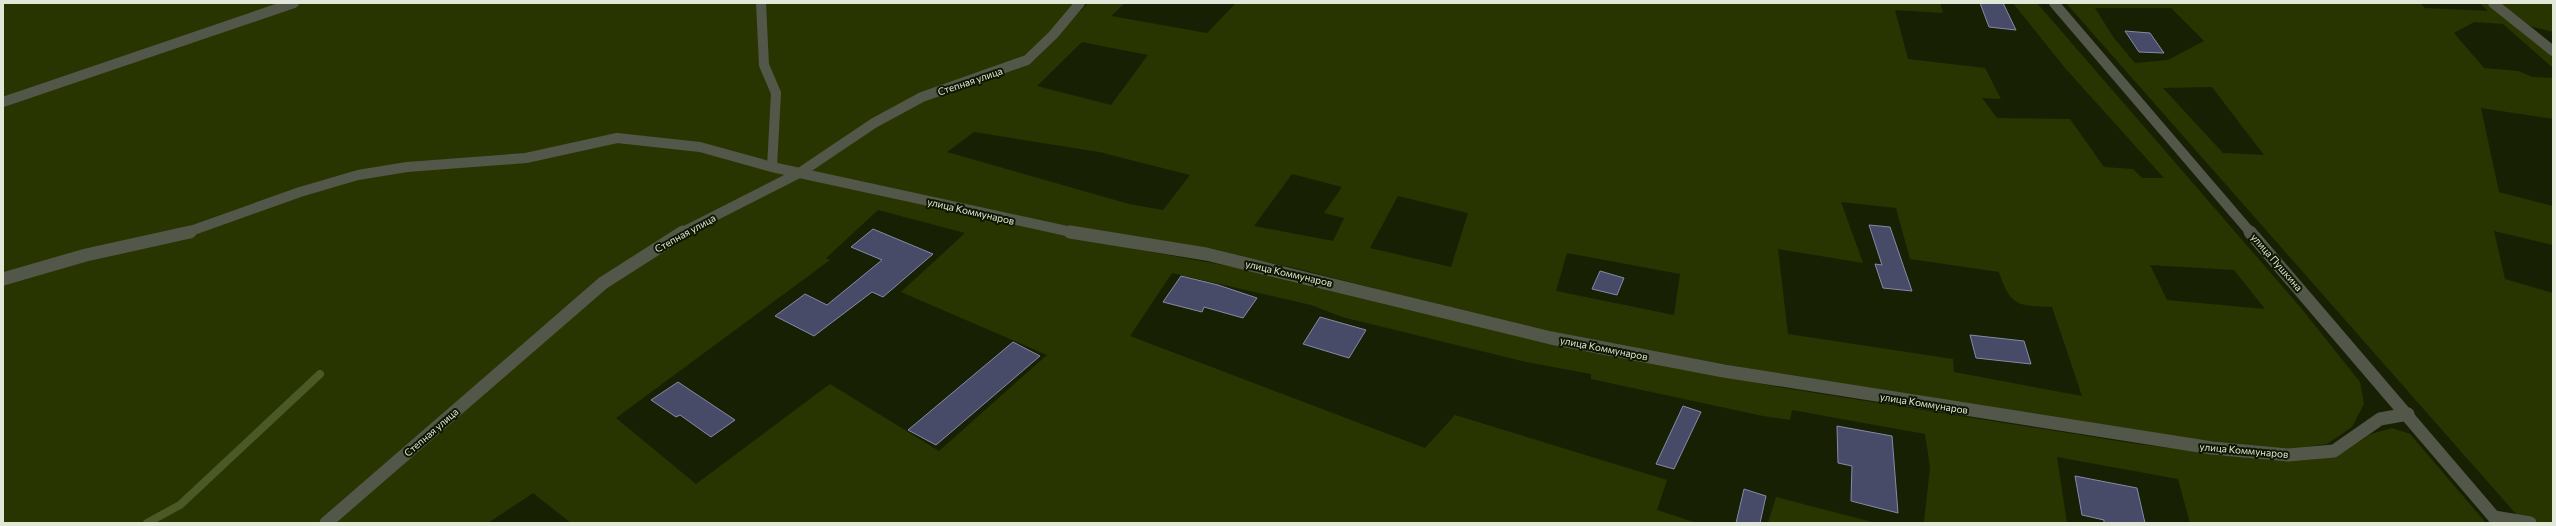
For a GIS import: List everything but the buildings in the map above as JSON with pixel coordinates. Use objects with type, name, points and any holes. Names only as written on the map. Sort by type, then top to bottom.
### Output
[{"type":"street","points":[[3,102],[180,40],[294,3]]},
{"type":"street","points":[[761,3],[764,65],[776,93],[773,124],[772,167]]},
{"type":"street","name":"Степная улица","points":[[326,523],[603,283],[671,238],[801,172],[874,123],[922,97],[1027,60],[1053,35],[1080,3]]},
{"type":"street","name":"улица Пушкина","points":[[2054,3],[2408,414],[2497,520]]},
{"type":"street","points":[[2493,3],[2552,48]]},
{"type":"street","name":"улица Коммунаров","points":[[3,279],[86,256],[194,231],[300,192],[358,175],[407,167],[526,158],[617,138],[700,147],[772,167],[801,172],[1044,228],[1228,259],[1551,338],[1724,371],[2212,448],[2288,455],[2334,451],[2380,419],[2408,414]]},
{"type":"street","points":[[2497,520],[2530,523]]},
{"type":"green space","points":[[3,3],[1075,3],[1034,61],[1088,3],[1125,3],[1111,16],[1207,33],[1236,3],[1940,3],[1943,13],[1895,10],[1908,59],[1985,68],[2001,99],[1982,98],[1997,118],[2070,119],[2104,167],[2133,169],[2142,178],[2164,178],[2065,68],[2013,3],[2037,3],[2301,308],[2360,382],[2364,404],[2352,427],[2327,444],[2283,450],[2210,442],[1903,396],[1549,333],[1295,268],[1205,249],[892,198],[1092,241],[1266,273],[1539,340],[1778,387],[2137,444],[2279,461],[2337,456],[2371,434],[2392,428],[2410,434],[2486,523],[2190,523],[2178,479],[2057,457],[2067,523],[1924,523],[1930,467],[1925,434],[1792,410],[1790,420],[1763,416],[1591,379],[1591,374],[1526,362],[1342,317],[1311,305],[1172,273],[1130,336],[1425,448],[1455,415],[1667,480],[1657,510],[1697,523],[571,523],[533,493],[488,523],[3,523]],"holes":[[[1082,42],[1148,55],[1111,105],[1037,86]],[[974,132],[1099,152],[1190,175],[1163,210],[1129,204],[947,152]],[[1292,174],[1342,187],[1324,213],[1344,218],[1333,241],[1254,226]],[[1398,196],[1468,213],[1451,267],[1370,248]],[[1841,202],[1896,208],[1910,259],[1999,272],[2007,292],[2017,302],[2031,306],[2052,307],[2082,396],[1954,372],[1953,359],[1788,334],[1778,249],[1863,263]],[[878,210],[965,233],[901,292],[1047,355],[939,451],[830,384],[696,484],[616,418],[830,260],[826,258]],[[1567,253],[1680,274],[1674,315],[1556,291]],[[2150,265],[2234,270],[2265,309],[2167,300]]]},
{"type":"green space","points":[[2066,3],[2420,3],[2425,8],[2488,11],[2480,3],[2489,3],[2553,56],[2553,68],[2503,24],[2474,22],[2454,33],[2484,68],[2518,71],[2533,77],[2553,78],[2553,119],[2481,108],[2499,192],[2553,206],[2553,245],[2494,231],[2505,279],[2553,293],[2553,523],[2524,523]],"holes":[[[2095,8],[2171,8],[2204,41],[2168,60],[2135,63],[2114,38]],[[2212,87],[2264,155],[2223,153],[2163,88]]]},
{"type":"green space","points":[[2501,3],[2553,3],[2553,32],[2530,26]]},
{"type":"green space","points":[[1776,497],[1876,523],[1768,523]]},
{"type":"waterway","points":[[147,523],[180,505],[320,374]]}]
